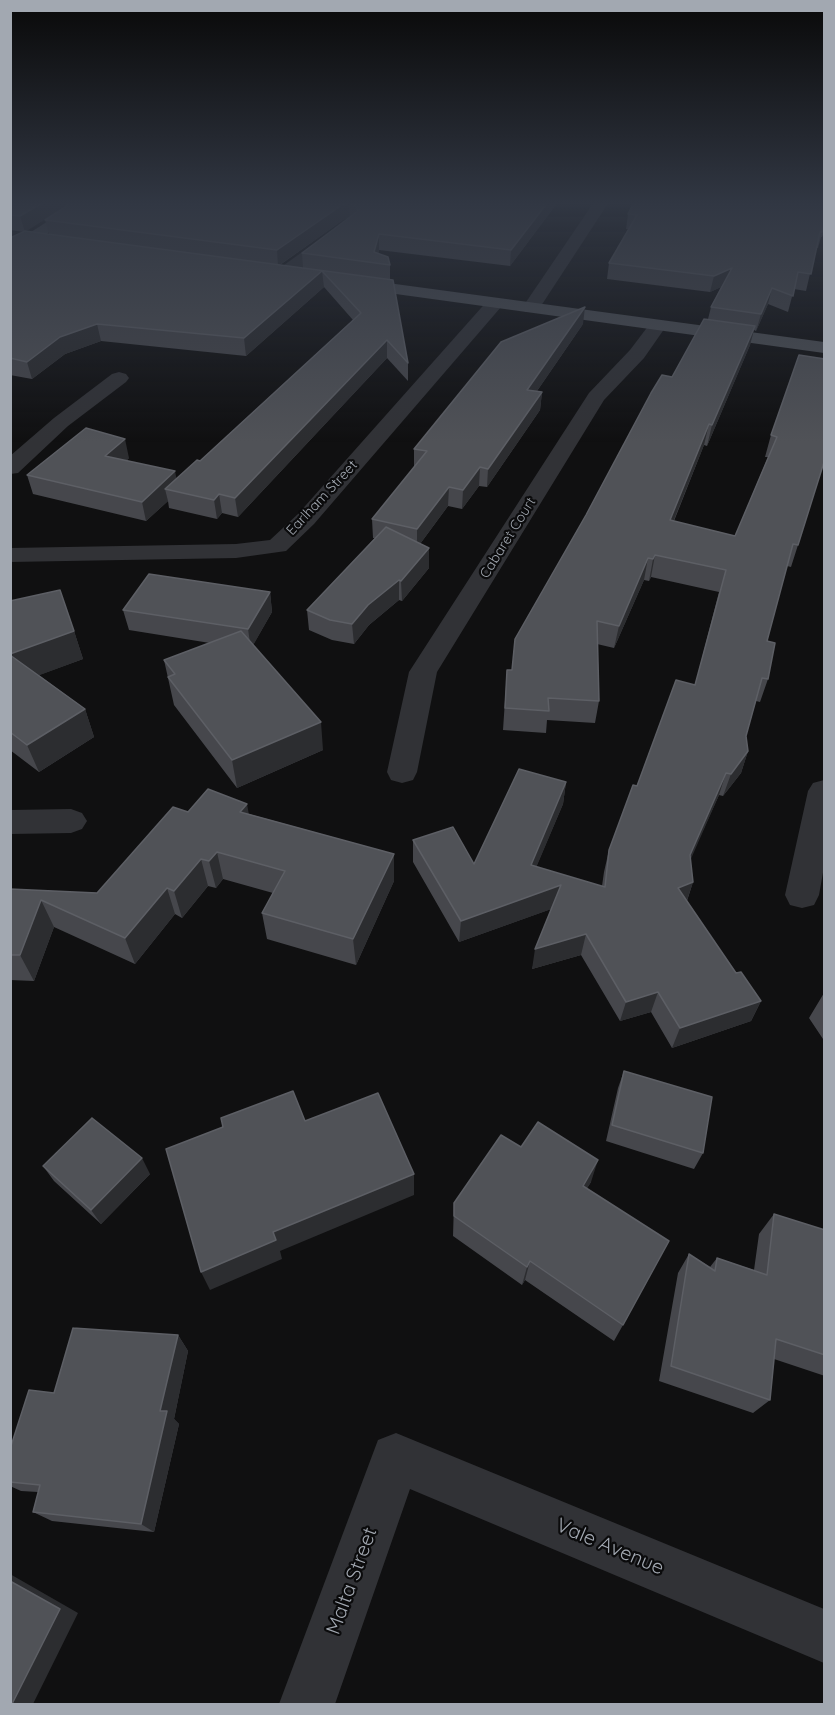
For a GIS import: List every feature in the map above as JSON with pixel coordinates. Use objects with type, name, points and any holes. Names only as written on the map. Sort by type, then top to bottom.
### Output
[{"type":"main road","points":[[345,282],[825,348]]},
{"type":"street","points":[[531,308],[548,282]]},
{"type":"street","name":"Earlham Street","points":[[10,555],[236,551],[277,546],[306,519],[495,303]]},
{"type":"street","name":"Cabaret Court","points":[[402,772],[423,672],[596,397],[637,354],[658,325]]},
{"type":"street","points":[[10,468],[61,422],[119,378]]},
{"type":"street","points":[[802,895],[825,792]]},
{"type":"street","points":[[10,822],[71,821]]},
{"type":"street","name":"Vale Avenue","points":[[396,1458],[825,1636]]},
{"type":"street","name":"Malta Street","points":[[307,1704],[396,1458]]},
{"type":"building","points":[[10,282],[309,282],[244,338],[97,324],[60,337],[27,362],[10,358]]},
{"type":"building","points":[[332,282],[393,282],[408,363],[387,340],[235,498],[219,494],[214,500],[165,489],[197,460],[200,461],[361,313]]},
{"type":"building","points":[[724,282],[796,282],[793,296],[772,288],[761,314],[711,307]]},
{"type":"building","points":[[585,307],[527,390],[542,392],[488,469],[480,467],[463,490],[449,487],[417,529],[372,519],[427,451],[414,449],[501,342]]},
{"type":"building","points":[[704,319],[755,326],[712,425],[709,424],[670,520],[735,536],[777,437],[771,435],[799,355],[825,359],[825,459],[798,545],[793,544],[767,641],[775,643],[768,679],[762,678],[746,736],[748,751],[731,774],[726,773],[690,855],[693,882],[678,888],[736,973],[741,972],[761,1001],[680,1028],[658,992],[626,1002],[586,934],[535,949],[561,885],[461,921],[413,840],[453,827],[474,864],[519,769],[566,782],[531,865],[605,887],[609,850],[633,785],[637,786],[676,680],[695,685],[726,570],[655,555],[653,559],[648,558],[619,626],[597,621],[599,701],[548,698],[549,711],[505,708],[507,670],[512,670],[515,639],[586,515],[651,393],[662,375],[672,377]]},
{"type":"building","points":[[86,428],[125,439],[105,456],[175,471],[142,502],[27,475]]},
{"type":"building","points":[[386,527],[429,548],[401,581],[399,580],[368,605],[352,624],[330,620],[307,610]]},
{"type":"building","points":[[149,574],[270,592],[248,629],[123,610]]},
{"type":"building","points":[[60,590],[74,631],[10,654],[10,601]]},
{"type":"building","points":[[241,631],[321,722],[232,760],[168,677],[175,674],[164,660]]},
{"type":"building","points":[[10,655],[85,709],[27,745],[10,732]]},
{"type":"building","points":[[208,789],[247,804],[240,812],[394,854],[353,939],[262,913],[285,871],[217,852],[209,861],[201,859],[174,891],[167,888],[125,938],[41,900],[20,955],[10,955],[10,889],[97,893],[173,807],[188,812]]},
{"type":"building","points":[[624,1071],[712,1097],[703,1153],[612,1125]]},
{"type":"building","points":[[293,1091],[305,1121],[378,1093],[414,1174],[273,1232],[276,1240],[201,1272],[166,1149],[223,1127],[221,1118]]},
{"type":"building","points":[[92,1118],[142,1158],[91,1210],[43,1166]]},
{"type":"building","points":[[538,1122],[598,1160],[583,1186],[669,1241],[623,1325],[530,1261],[527,1267],[454,1216],[454,1203],[501,1135],[521,1147]]},
{"type":"building","points":[[774,1214],[825,1230],[825,1355],[776,1339],[770,1400],[671,1366],[689,1254],[715,1271],[717,1258],[767,1275]]},
{"type":"building","points":[[73,1328],[178,1335],[160,1411],[167,1411],[141,1524],[33,1512],[40,1485],[10,1482],[10,1449],[29,1390],[54,1393]]},
{"type":"building","points":[[10,1581],[60,1609],[12,1704],[10,1704]]}]
